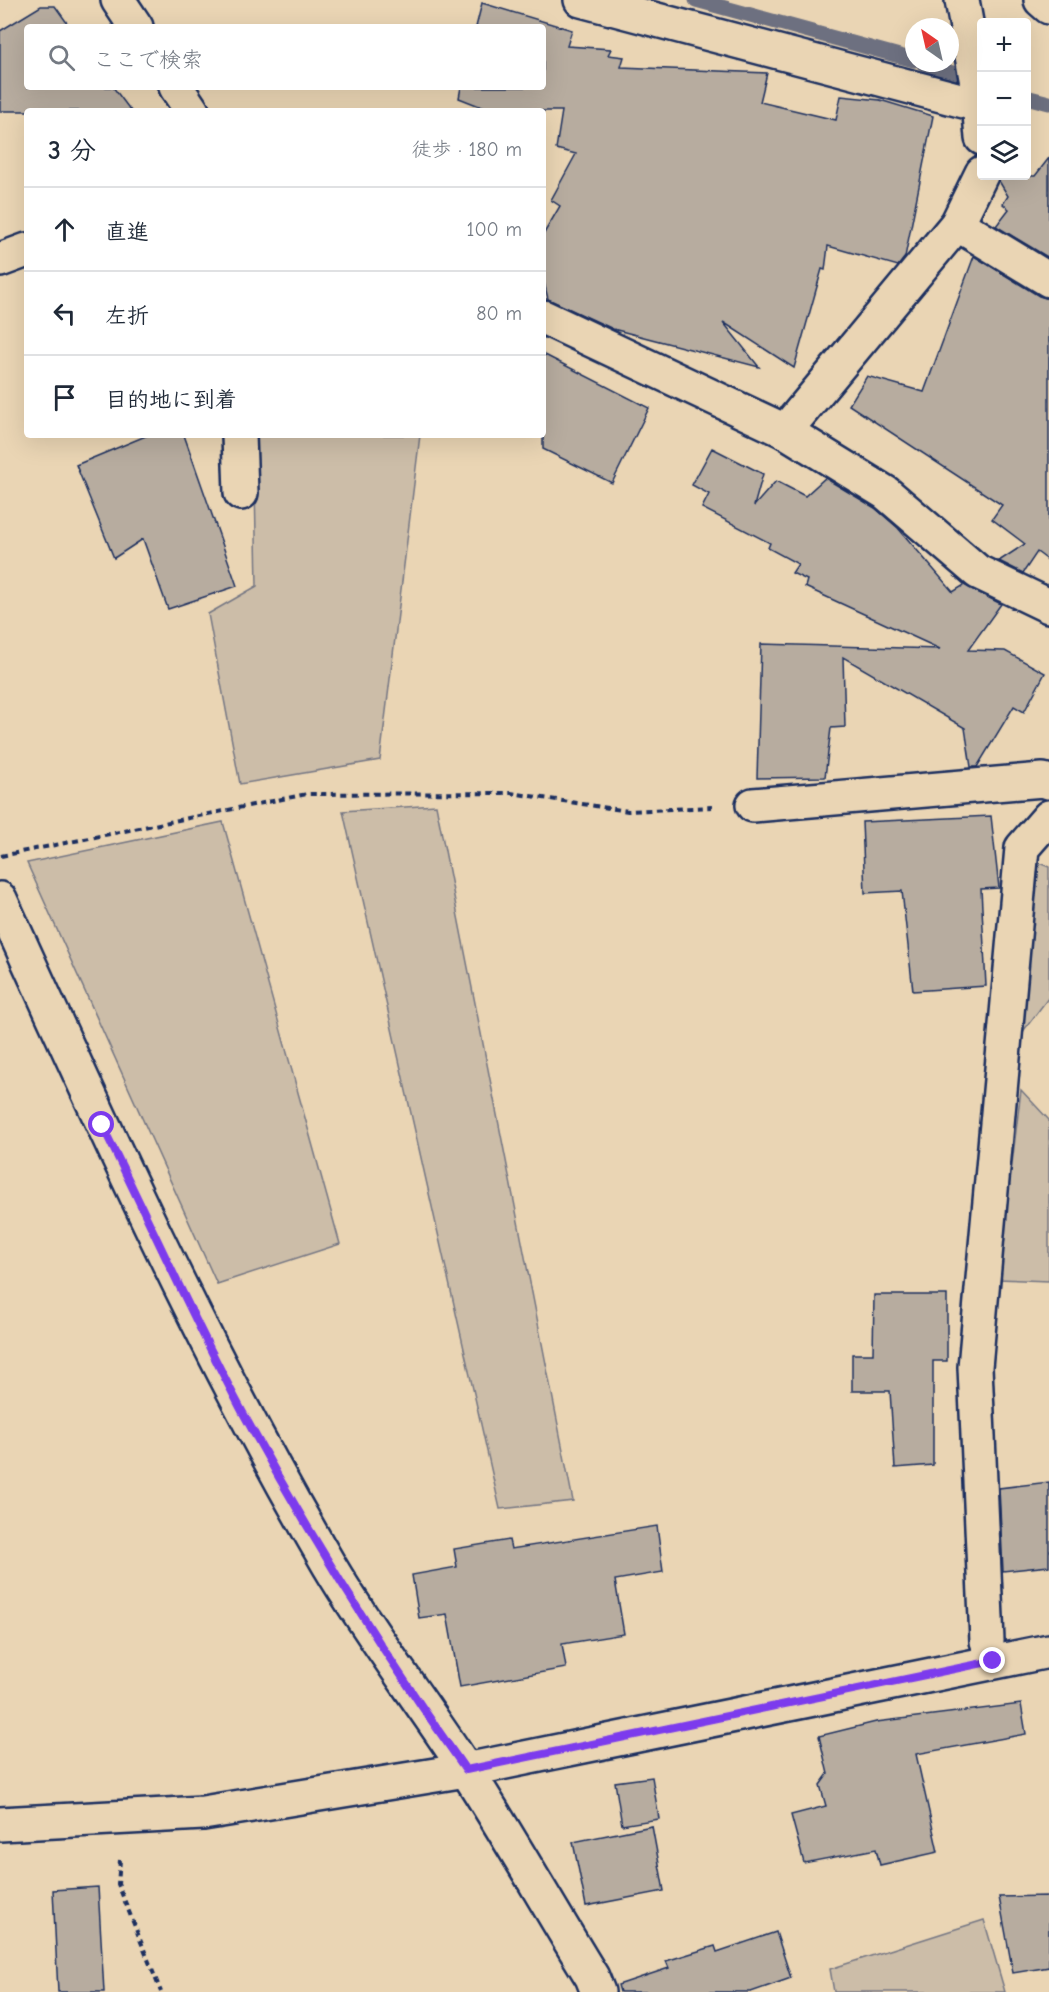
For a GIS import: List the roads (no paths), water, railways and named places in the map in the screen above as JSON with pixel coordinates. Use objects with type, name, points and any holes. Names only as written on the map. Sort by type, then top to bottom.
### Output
[{"type":"street","points":[[118,0],[134,24]]},
{"type":"street","points":[[581,0],[977,104]]},
{"type":"street","points":[[962,0],[977,93]]},
{"type":"street","points":[[1041,0],[1049,7]]},
{"type":"street","points":[[178,90],[190,108]]},
{"type":"street","points":[[785,431],[957,224],[978,180]]},
{"type":"street","points":[[957,224],[1049,280]]},
{"type":"street","points":[[0,260],[24,251]]},
{"type":"street","points":[[546,318],[785,431],[886,493],[978,572],[1049,606]]},
{"type":"street","points":[[239,438],[241,493]]},
{"type":"street","points":[[753,805],[1043,780],[1049,782]]},
{"type":"street","points":[[987,1641],[975,1367],[1022,848],[1049,817]]},
{"type":"street","points":[[0,899],[102,1125],[242,1410],[330,1568],[423,1710],[466,1770],[592,1977],[598,1992]]},
{"type":"street","points":[[0,1824],[203,1813],[466,1770],[1049,1650]]},
{"type":"waterway","points":[[696,0],[905,58]]},
{"type":"waterway","points":[[950,72],[976,81]]},
{"type":"waterway","points":[[1031,98],[1049,103]]}]
